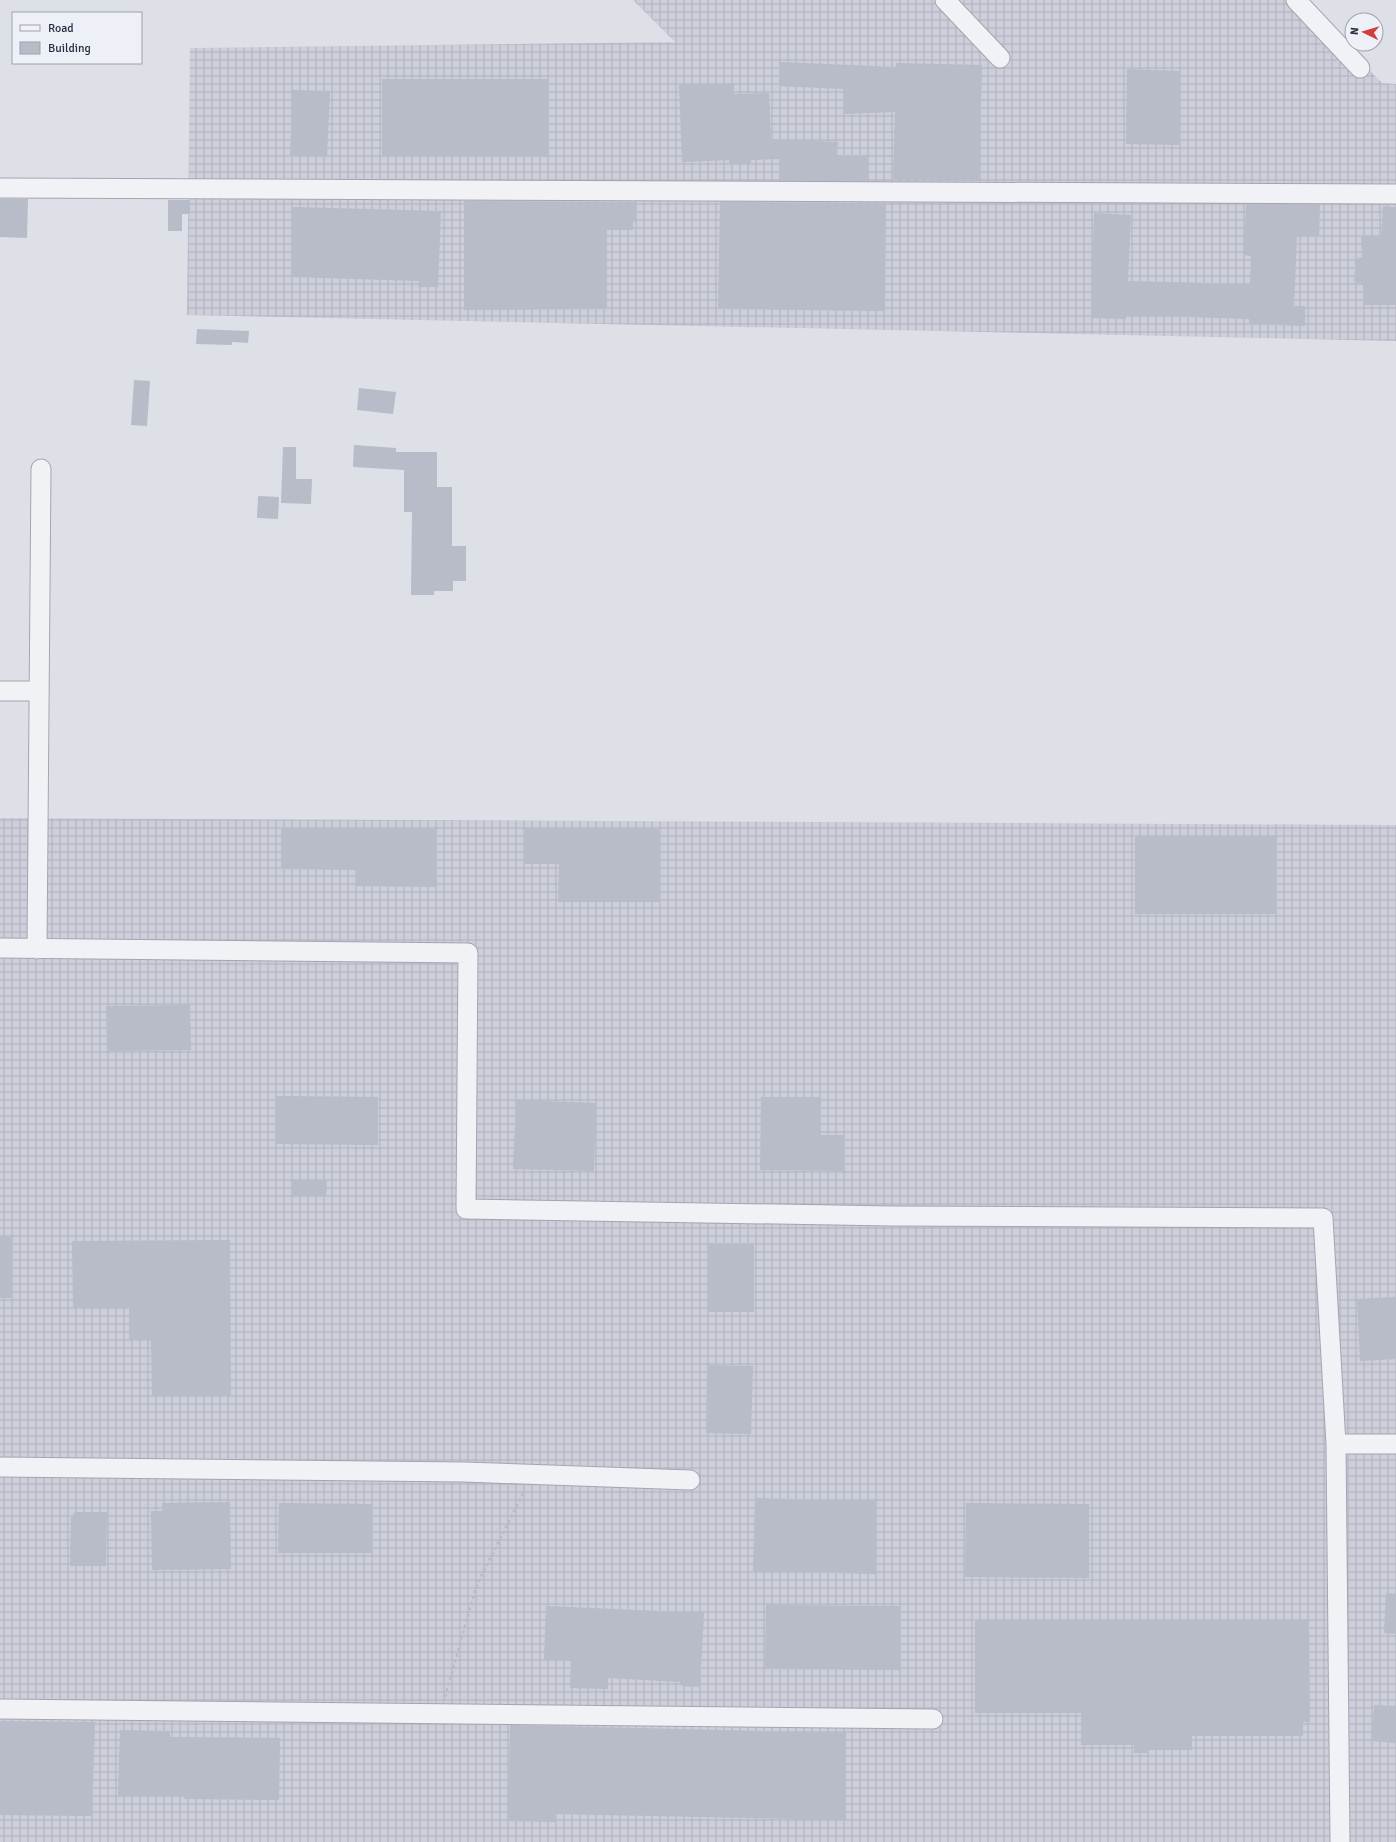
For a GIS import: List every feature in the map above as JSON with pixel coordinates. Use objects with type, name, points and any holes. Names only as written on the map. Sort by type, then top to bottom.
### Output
[{"type":"street","points":[[946,0],[1000,58]]},
{"type":"street","points":[[1296,0],[1360,68]]},
{"type":"street","points":[[0,188],[1396,194]]},
{"type":"street","points":[[37,949],[40,469]]},
{"type":"street","points":[[0,691],[39,691]]},
{"type":"street","points":[[0,948],[468,954],[466,1209],[892,1216],[1323,1218],[1336,1444],[1340,1842]]},
{"type":"street","points":[[1336,1444],[1396,1444]]},
{"type":"street","points":[[0,1468],[464,1472],[690,1480]]},
{"type":"street","points":[[0,1709],[440,1715],[933,1719]]},
{"type":"path","points":[[440,1715],[477,1584],[533,1474]]},
{"type":"shaded area","points":[[633,0],[1302,0],[1344,44],[1344,52],[1352,52],[1382,83],[1396,84],[1396,341],[187,315],[190,48],[675,42]]},
{"type":"shaded area","points":[[0,818],[1396,825],[1396,1842],[0,1842]]},
{"type":"building","points":[[779,62],[896,67],[896,63],[982,65],[979,181],[893,179],[895,112],[844,114],[843,89],[779,86]]},
{"type":"building","points":[[1127,69],[1180,71],[1179,145],[1126,144]]},
{"type":"building","points":[[382,79],[549,79],[549,157],[382,156]]},
{"type":"building","points":[[734,83],[734,94],[769,93],[771,139],[838,142],[837,155],[867,155],[868,181],[779,180],[780,159],[751,160],[751,163],[729,164],[729,160],[682,162],[679,85]]},
{"type":"building","points":[[293,90],[330,91],[327,157],[290,155]]},
{"type":"building","points":[[0,199],[28,199],[27,238],[0,237]]},
{"type":"building","points":[[168,200],[190,200],[190,214],[182,214],[182,231],[168,231]]},
{"type":"building","points":[[464,201],[637,202],[637,221],[633,222],[633,230],[607,230],[607,309],[464,310]]},
{"type":"building","points":[[720,202],[886,203],[885,311],[718,309]]},
{"type":"building","points":[[1246,204],[1320,205],[1319,236],[1297,235],[1294,306],[1305,306],[1305,326],[1249,324],[1249,319],[1126,315],[1126,319],[1091,318],[1094,213],[1131,215],[1128,281],[1250,284],[1251,256],[1244,255]]},
{"type":"building","points":[[1383,206],[1396,207],[1396,305],[1363,305],[1363,285],[1354,281],[1356,259],[1362,257],[1361,236],[1381,236]]},
{"type":"building","points":[[293,207],[441,211],[438,287],[418,287],[419,281],[291,277]]},
{"type":"building","points":[[197,329],[249,331],[248,343],[232,342],[232,345],[196,344]]},
{"type":"building","points":[[134,380],[150,381],[147,426],[131,425]]},
{"type":"building","points":[[359,388],[396,392],[393,414],[357,410]]},
{"type":"building","points":[[354,445],[396,448],[396,452],[437,452],[437,487],[452,487],[452,546],[466,546],[466,581],[453,581],[453,591],[434,591],[434,595],[411,595],[412,512],[404,512],[404,470],[353,467]]},
{"type":"building","points":[[283,447],[296,447],[296,479],[312,479],[311,504],[281,503]]},
{"type":"building","points":[[258,496],[279,497],[278,519],[257,518]]},
{"type":"building","points":[[281,828],[437,829],[437,887],[357,886],[357,870],[281,869]]},
{"type":"building","points":[[525,828],[659,829],[659,902],[558,902],[559,864],[525,864]]},
{"type":"building","points":[[1277,836],[1277,914],[1135,914],[1135,837]]},
{"type":"building","points":[[190,1005],[191,1050],[107,1051],[106,1006]]},
{"type":"building","points":[[275,1096],[378,1097],[378,1145],[275,1144]]},
{"type":"building","points":[[761,1097],[821,1097],[820,1135],[845,1135],[845,1171],[760,1170]]},
{"type":"building","points":[[516,1100],[596,1103],[594,1171],[513,1169]]},
{"type":"building","points":[[292,1180],[327,1181],[326,1197],[292,1195]]},
{"type":"building","points":[[0,1237],[13,1237],[12,1298],[0,1298]]},
{"type":"building","points":[[230,1240],[231,1395],[152,1396],[151,1339],[129,1339],[129,1307],[73,1307],[72,1241]]},
{"type":"building","points":[[708,1243],[754,1243],[754,1312],[708,1312]]},
{"type":"building","points":[[1396,1297],[1396,1359],[1360,1361],[1357,1299]]},
{"type":"building","points":[[707,1365],[753,1366],[751,1434],[706,1433]]},
{"type":"building","points":[[755,1498],[876,1501],[875,1574],[753,1571]]},
{"type":"building","points":[[230,1502],[231,1569],[152,1570],[151,1511],[162,1511],[162,1503]]},
{"type":"building","points":[[279,1503],[373,1504],[373,1553],[278,1553]]},
{"type":"building","points":[[966,1503],[1089,1504],[1089,1578],[965,1577]]},
{"type":"building","points":[[75,1512],[107,1512],[106,1566],[70,1566],[71,1518]]},
{"type":"building","points":[[1386,1593],[1396,1594],[1396,1634],[1384,1633]]},
{"type":"building","points":[[766,1605],[901,1606],[901,1670],[765,1669]]},
{"type":"building","points":[[546,1606],[704,1613],[700,1687],[682,1686],[680,1682],[608,1678],[608,1689],[570,1688],[571,1661],[544,1660]]},
{"type":"building","points":[[1309,1620],[1310,1722],[1303,1722],[1303,1736],[1192,1736],[1192,1750],[1148,1750],[1148,1753],[1134,1753],[1134,1745],[1081,1745],[1081,1713],[975,1713],[975,1621]]},
{"type":"building","points":[[1374,1705],[1396,1706],[1396,1743],[1372,1741]]},
{"type":"building","points":[[0,1721],[95,1722],[92,1816],[0,1815]]},
{"type":"building","points":[[510,1725],[846,1733],[846,1820],[555,1814],[555,1822],[508,1821]]},
{"type":"building","points":[[120,1730],[170,1731],[170,1737],[280,1738],[279,1800],[184,1799],[184,1796],[118,1795]]}]
